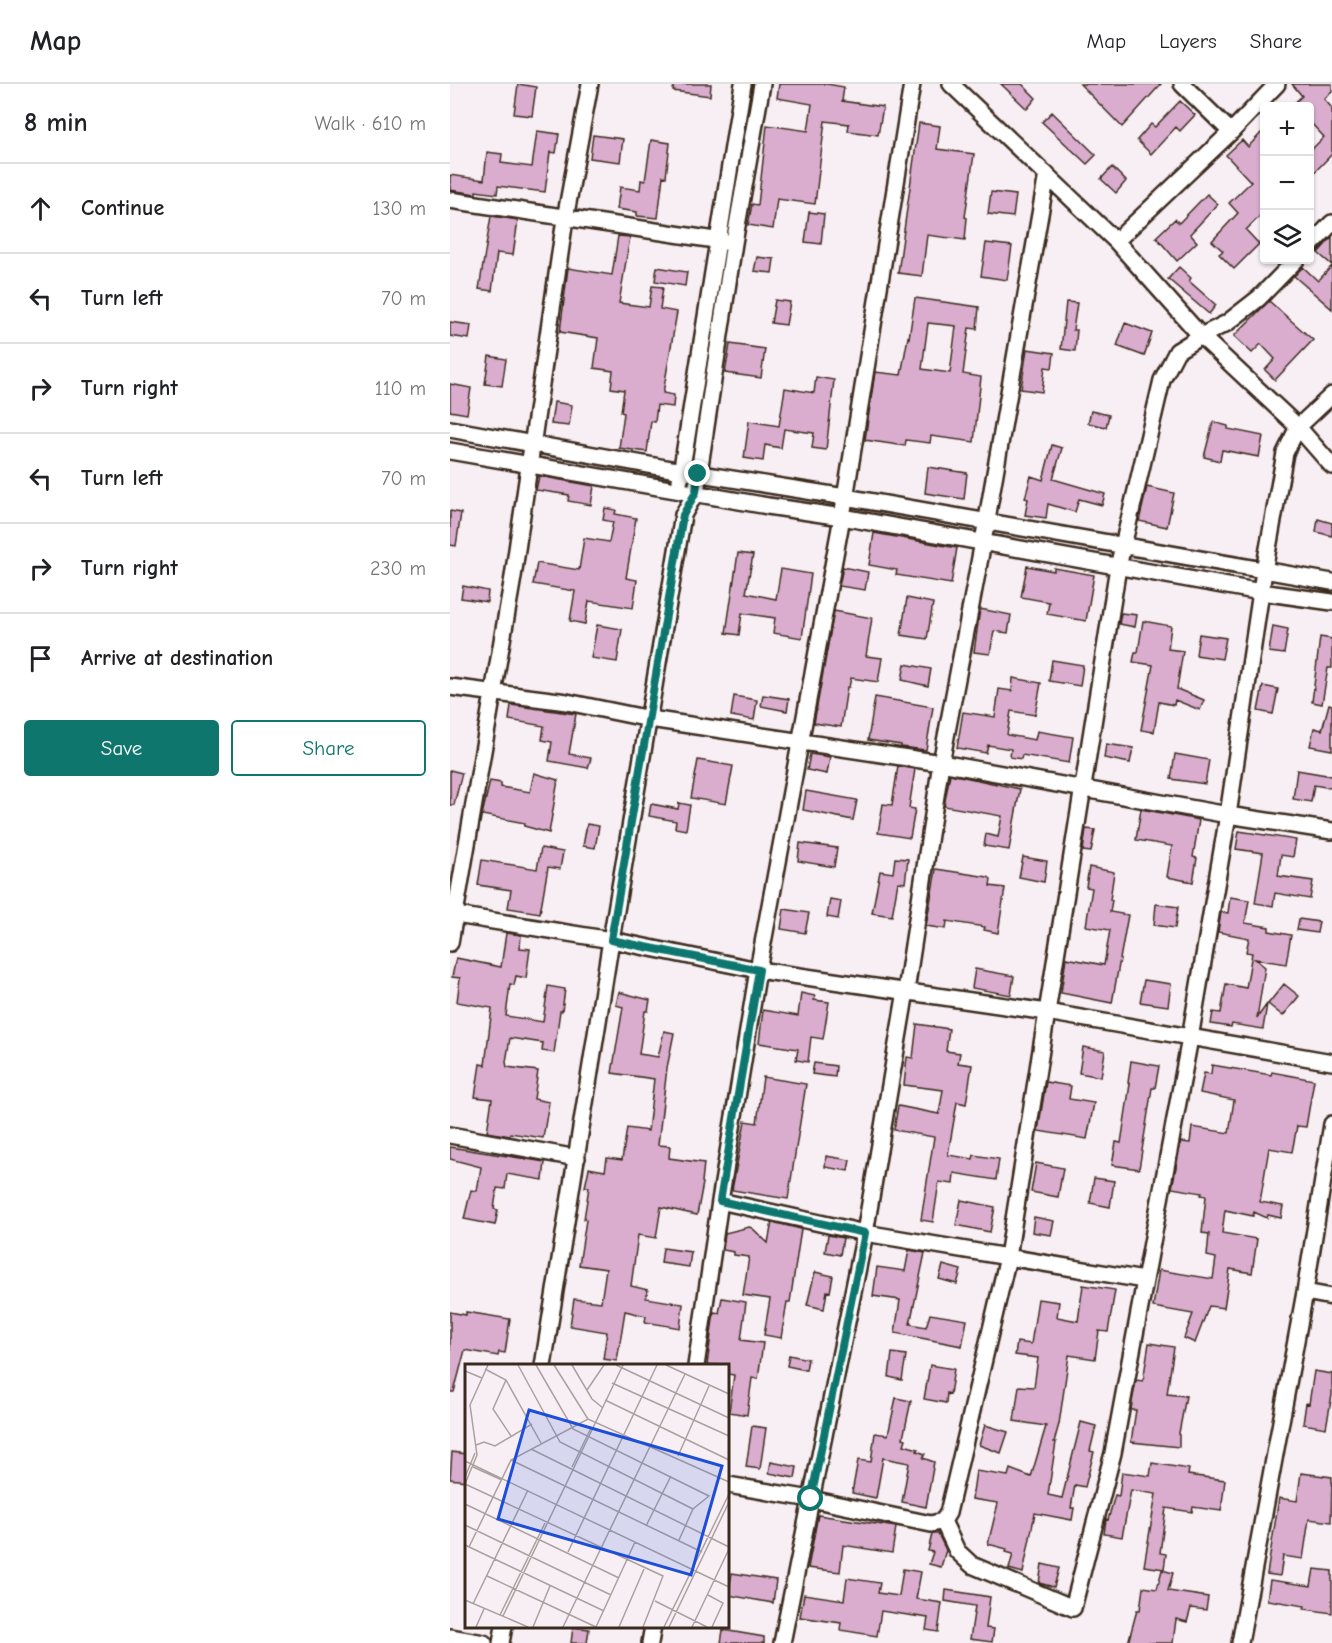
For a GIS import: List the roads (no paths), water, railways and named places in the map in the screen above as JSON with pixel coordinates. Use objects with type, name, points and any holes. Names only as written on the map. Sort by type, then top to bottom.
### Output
[{"type":"street","points":[[450,944],[452,915],[521,528],[566,219],[590,84]]},
{"type":"street","points":[[683,515],[678,490],[743,84]]},
{"type":"street","points":[[543,1364],[611,940],[683,515],[696,492],[734,243],[762,84]]},
{"type":"street","points":[[696,1364],[720,1201],[759,970],[842,517],[912,84]]},
{"type":"street","points":[[951,84],[1116,241],[1201,336],[1298,427],[1332,466]]},
{"type":"street","points":[[1182,84],[1231,132]]},
{"type":"street","points":[[1116,241],[1231,132],[1277,84]]},
{"type":"street","points":[[782,1643],[865,1233],[906,991],[940,763],[983,542],[1047,174]]},
{"type":"street","points":[[450,200],[734,243]]},
{"type":"street","points":[[1314,242],[1332,223]]},
{"type":"street","points":[[729,1485],[811,1499],[931,1524],[943,1521],[948,1513],[1008,1257],[1118,567],[1162,380],[1177,351],[1227,323],[1259,298],[1292,264]]},
{"type":"street","points":[[943,1521],[957,1551],[972,1565],[1073,1608],[1113,1453],[1190,1038],[1228,815],[1264,571],[1285,453],[1298,427],[1332,395]]},
{"type":"street","points":[[450,429],[698,474],[845,497],[1332,582]]},
{"type":"street","points":[[450,451],[842,517],[1261,592],[1332,602]]},
{"type":"street","points":[[450,687],[567,702],[650,719],[940,763],[1228,815],[1332,831]]},
{"type":"street","points":[[452,915],[611,940],[759,970],[1047,1012],[1332,1062]]},
{"type":"street","points":[[1240,1643],[1305,1292],[1332,1124]]},
{"type":"street","points":[[450,1135],[577,1158]]},
{"type":"street","points":[[720,1201],[865,1233],[1144,1280]]},
{"type":"street","points":[[1305,1292],[1332,1297]]},
{"type":"street","points":[[501,1643],[504,1628]]},
{"type":"street","points":[[650,1643],[653,1628]]},
{"type":"street","points":[[450,1636],[484,1643]]}]
